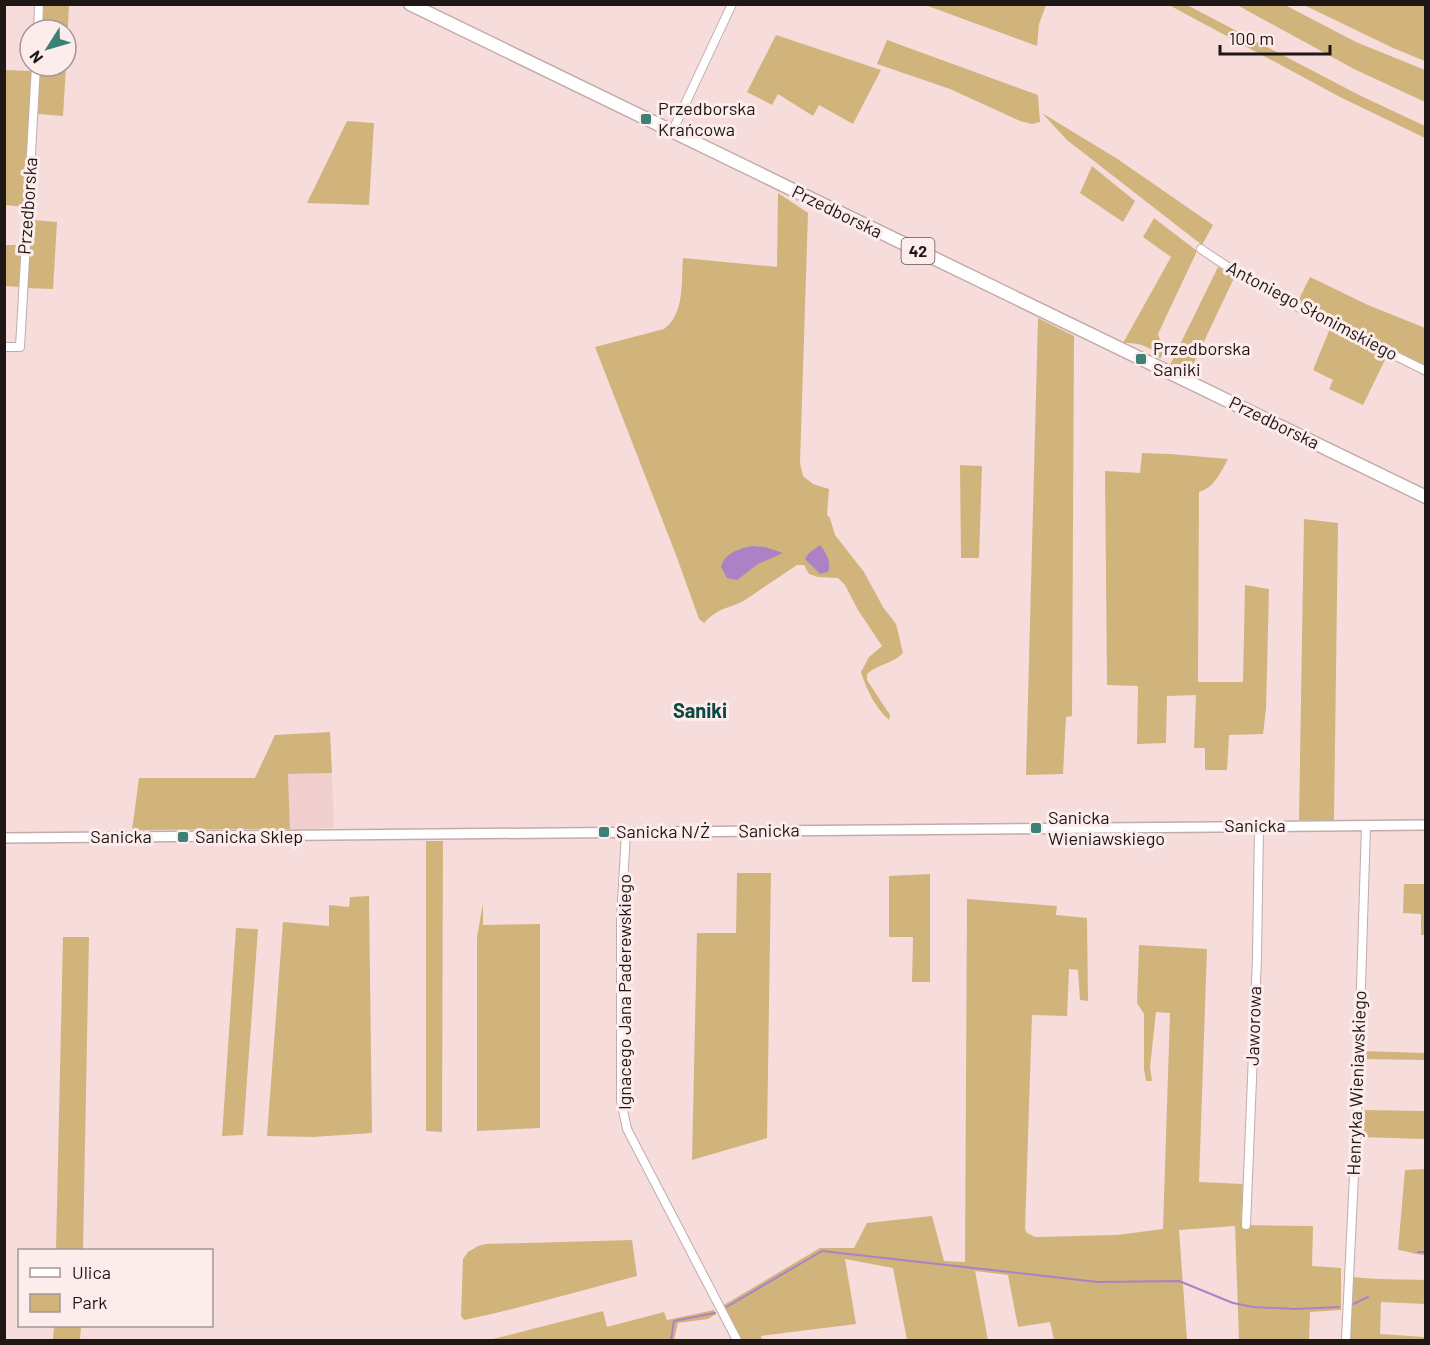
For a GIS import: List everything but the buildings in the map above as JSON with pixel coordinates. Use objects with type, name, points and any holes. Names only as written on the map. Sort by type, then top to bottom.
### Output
[{"type":"main road","name":"Przedborska","points":[[410,4],[1425,497]]},
{"type":"street","points":[[672,132],[732,4]]},
{"type":"street","name":"Przedborska","points":[[4,347],[20,347],[35,78]]},
{"type":"street","name":"Antoniego Słonimskiego","points":[[1201,249],[1236,274],[1283,301],[1425,371]]},
{"type":"street","name":"Henryka Wieniawskiego","points":[[1346,1341],[1366,825]]},
{"type":"street","name":"Sanicka","points":[[4,838],[1425,825]]},
{"type":"street","name":"Jaworowa","points":[[1246,1225],[1257,957],[1259,826]]},
{"type":"street","name":"Ignacego Jana Paderewskiego","points":[[626,832],[621,919],[621,1101],[627,1129],[737,1341]]},
{"type":"shaded area","points":[[820,545],[829,565],[828,572],[820,574],[805,559]]},
{"type":"shaded area","points":[[752,546],[765,547],[783,553],[758,564],[737,580],[727,578],[721,567],[726,558],[737,550]]},
{"type":"shaded area","points":[[332,773],[334,828],[290,829],[288,774]]},
{"type":"green space","points":[[43,5],[69,5],[68,18],[42,18]]},
{"type":"green space","points":[[925,5],[1046,5],[1039,24],[1037,46]]},
{"type":"green space","points":[[1169,5],[1187,5],[1361,96],[1425,126],[1425,138],[1340,97]]},
{"type":"green space","points":[[1237,5],[1285,5],[1356,42],[1425,70],[1425,102],[1354,69]]},
{"type":"green space","points":[[1304,5],[1425,5],[1425,61],[1393,48]]},
{"type":"green space","points":[[776,35],[881,70],[853,124],[819,105],[813,116],[778,94],[772,105],[747,92]]},
{"type":"green space","points":[[887,40],[1038,95],[1040,122],[1032,124],[1020,121],[950,89],[877,64]]},
{"type":"green space","points":[[6,70],[18,70],[18,78],[33,78],[24,207],[5,205]]},
{"type":"green space","points":[[38,78],[65,78],[63,116],[37,114]]},
{"type":"green space","points":[[1042,113],[1116,158],[1213,225],[1202,245],[1067,140]]},
{"type":"green space","points":[[347,121],[374,123],[369,205],[307,203]]},
{"type":"green space","points":[[1092,166],[1135,201],[1123,222],[1080,193]]},
{"type":"green space","points":[[778,193],[808,213],[800,463],[803,476],[813,484],[829,489],[827,515],[835,535],[864,572],[883,607],[896,624],[903,653],[867,674],[867,680],[890,715],[889,720],[872,698],[861,672],[869,657],[882,646],[858,610],[845,585],[838,578],[818,577],[809,574],[804,565],[797,565],[745,600],[719,611],[704,623],[699,619],[595,347],[664,329],[671,322],[676,315],[681,297],[683,258],[777,267]]},
{"type":"green space","points":[[1154,218],[1197,251],[1158,334],[1164,351],[1160,359],[1144,346],[1123,343],[1171,257],[1143,237]]},
{"type":"green space","points":[[32,220],[57,222],[53,289],[26,288]]},
{"type":"green space","points":[[5,245],[21,245],[19,287],[5,286]]},
{"type":"green space","points":[[1218,267],[1235,276],[1189,373],[1170,365]]},
{"type":"green space","points":[[1310,277],[1368,305],[1425,328],[1425,367],[1297,303]]},
{"type":"green space","points":[[1038,318],[1074,336],[1072,716],[1066,717],[1063,774],[1026,775]]},
{"type":"green space","points":[[1331,326],[1387,356],[1363,405],[1329,389],[1333,380],[1313,370]]},
{"type":"green space","points":[[1142,453],[1228,459],[1213,483],[1199,492],[1198,682],[1243,682],[1245,585],[1269,589],[1266,709],[1263,734],[1229,735],[1227,770],[1205,770],[1205,748],[1194,748],[1196,695],[1167,696],[1166,743],[1137,744],[1138,686],[1107,685],[1105,471],[1140,473]]},
{"type":"green space","points":[[960,465],[982,466],[979,558],[961,558]]},
{"type":"green space","points":[[1304,519],[1338,523],[1334,820],[1299,820]]},
{"type":"green space","points":[[330,732],[332,773],[288,774],[290,829],[132,830],[139,778],[255,778],[275,735]]},
{"type":"green space","points":[[426,841],[443,841],[442,1132],[426,1131]]},
{"type":"green space","points":[[737,873],[771,873],[767,1138],[692,1160],[697,933],[736,933]]},
{"type":"green space","points":[[930,874],[930,982],[912,982],[913,937],[889,937],[889,876]]},
{"type":"green space","points":[[1404,884],[1425,884],[1425,935],[1421,935],[1421,914],[1403,913]]},
{"type":"green space","points":[[369,896],[372,1133],[313,1137],[267,1136],[283,922],[329,926],[329,905],[349,907],[350,897]]},
{"type":"green space","points":[[967,899],[1057,906],[1056,915],[1087,918],[1088,1001],[1080,1000],[1078,970],[1069,969],[1067,1016],[1032,1015],[1025,1229],[1027,1233],[1035,1237],[1117,1235],[1163,1229],[1170,1013],[1156,1012],[1150,1067],[1152,1081],[1146,1081],[1144,1014],[1137,1003],[1139,945],[1207,949],[1199,1182],[1243,1184],[1241,1225],[1313,1226],[1312,1266],[1341,1268],[1341,1310],[1310,1312],[1309,1340],[1239,1340],[1235,1226],[1179,1230],[1187,1340],[1054,1340],[1050,1322],[1018,1327],[1008,1275],[975,1271],[988,1340],[907,1340],[893,1268],[845,1259],[856,1324],[761,1336],[762,1340],[740,1340],[722,1306],[820,1248],[854,1248],[867,1223],[932,1216],[944,1261],[965,1262]]},
{"type":"green space","points":[[483,903],[483,925],[540,924],[540,1128],[477,1131],[477,937]]},
{"type":"green space","points":[[236,928],[258,929],[243,1135],[222,1136]]},
{"type":"green space","points":[[63,937],[89,937],[83,1249],[56,1249]]},
{"type":"green space","points":[[1362,1051],[1425,1053],[1425,1060],[1362,1059]]},
{"type":"green space","points":[[1425,1060],[1425,1153],[1424,1139],[1359,1137],[1362,1110],[1424,1111]]},
{"type":"green space","points":[[1425,1169],[1426,1255],[1398,1250],[1405,1170]]},
{"type":"green space","points":[[632,1240],[637,1276],[464,1320],[461,1316],[463,1259],[468,1252],[478,1246]]},
{"type":"green space","points":[[1353,1277],[1425,1280],[1425,1304],[1381,1302],[1380,1334],[1425,1337],[1425,1340],[1350,1340]]},
{"type":"green space","points":[[714,1310],[716,1314],[708,1319],[678,1323],[674,1340],[489,1340],[603,1311],[607,1327],[664,1312],[667,1320]]},
{"type":"green space","points":[[54,1327],[81,1327],[80,1340],[53,1340]]},
{"type":"waterway","points":[[723,1309],[822,1251],[1098,1282],[1179,1281],[1233,1303],[1253,1307],[1295,1309],[1339,1307]]},
{"type":"waterway","points":[[1418,1252],[1426,1252]]},
{"type":"waterway","points":[[1351,1305],[1368,1297]]},
{"type":"waterway","points":[[671,1340],[674,1321],[715,1313]]},
{"type":"place","name":"Przedborska Krańcowa","points":[[646,119]]},
{"type":"place","name":"Przedborska Saniki","points":[[1141,359]]},
{"type":"place","name":"Sanicka Wieniawskiego","points":[[1036,828]]},
{"type":"place","name":"Sanicka N/Ż","points":[[604,832]]},
{"type":"place","name":"Sanicka Sklep","points":[[183,837]]},
{"type":"district","name":"Saniki","points":[[700,711]]}]
